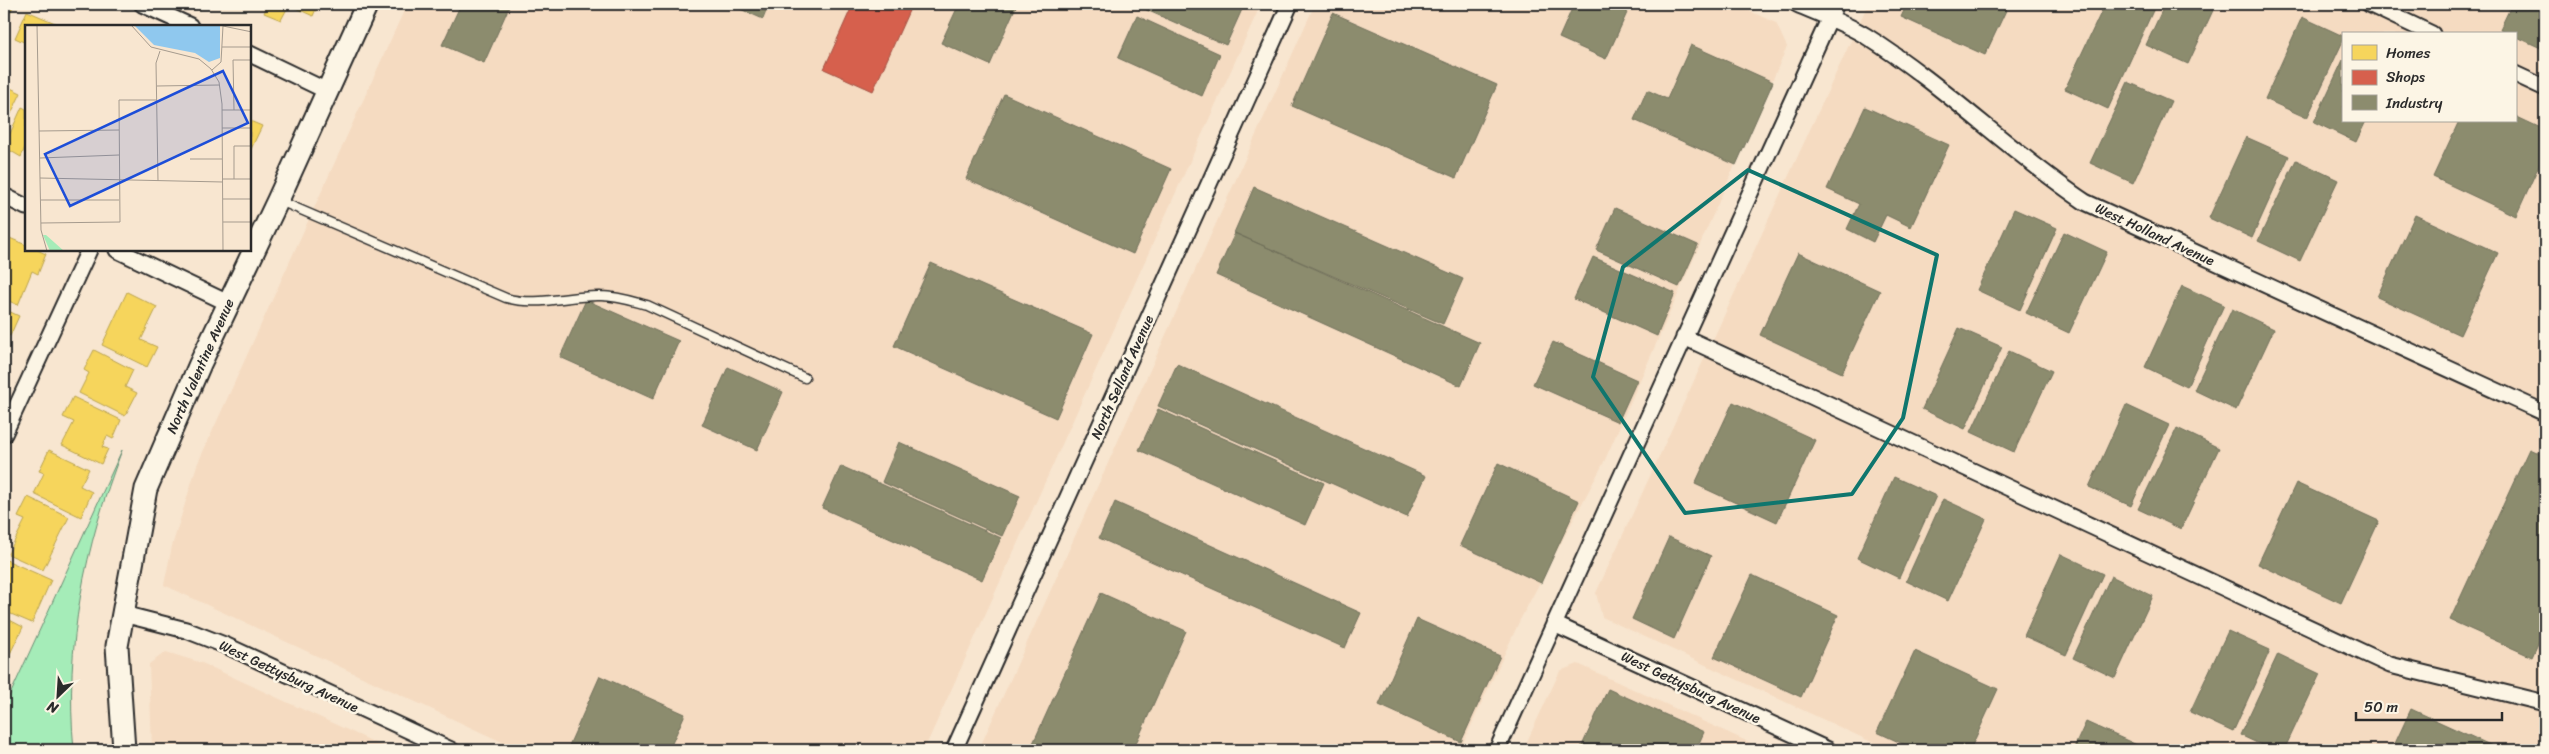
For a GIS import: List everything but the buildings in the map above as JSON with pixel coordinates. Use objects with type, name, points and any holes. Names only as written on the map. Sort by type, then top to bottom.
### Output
[{"type":"street","points":[[142,4],[188,25]]},
{"type":"street","name":"North Valentine Avenue","points":[[124,750],[117,646],[146,489],[228,303],[278,200],[367,4]]},
{"type":"street","name":"North Selland Avenue","points":[[954,750],[1290,4]]},
{"type":"street","name":"West Holland Avenue","points":[[1797,4],[1864,34],[1895,55],[1982,121],[2055,182],[2085,202],[2545,413]]},
{"type":"street","points":[[1497,750],[1836,4]]},
{"type":"street","points":[[2369,4],[2428,32]]},
{"type":"street","points":[[251,54],[327,91]]},
{"type":"street","points":[[2516,74],[2545,88]]},
{"type":"street","points":[[4,196],[25,206]]},
{"type":"street","points":[[4,434],[89,251]]},
{"type":"street","points":[[119,251],[228,303]]},
{"type":"street","points":[[1684,338],[2390,665],[2545,703]]},
{"type":"street","name":"West Gettysburg Avenue","points":[[123,614],[186,630],[227,646],[451,750]]},
{"type":"street","name":"West Gettysburg Avenue","points":[[1554,624],[1828,750]]},
{"type":"lane","points":[[278,200],[506,298],[533,303],[602,296],[647,305],[805,378]]},
{"type":"highlighted area","points":[[1748,170],[1937,255],[1903,418],[1852,494],[1685,513],[1593,377],[1623,267]]},
{"type":"shaded area","points":[[407,4],[1261,4],[924,750],[519,750],[164,585],[172,546],[197,465]]},
{"type":"shaded area","points":[[1315,4],[1734,4],[1776,23],[1787,47],[1604,462],[1520,620],[1460,750],[981,750],[980,747]]},
{"type":"shaded area","points":[[1868,4],[2545,4],[2545,750],[1889,750],[1602,617],[1596,593]]},
{"type":"shaded area","points":[[166,652],[202,663],[391,750],[152,750],[149,664]]},
{"type":"shaded area","points":[[1578,664],[1766,750],[1523,750],[1560,671]]},
{"type":"green space","points":[[122,450],[97,523],[80,597],[72,673],[74,750],[4,750],[4,708]]}]
